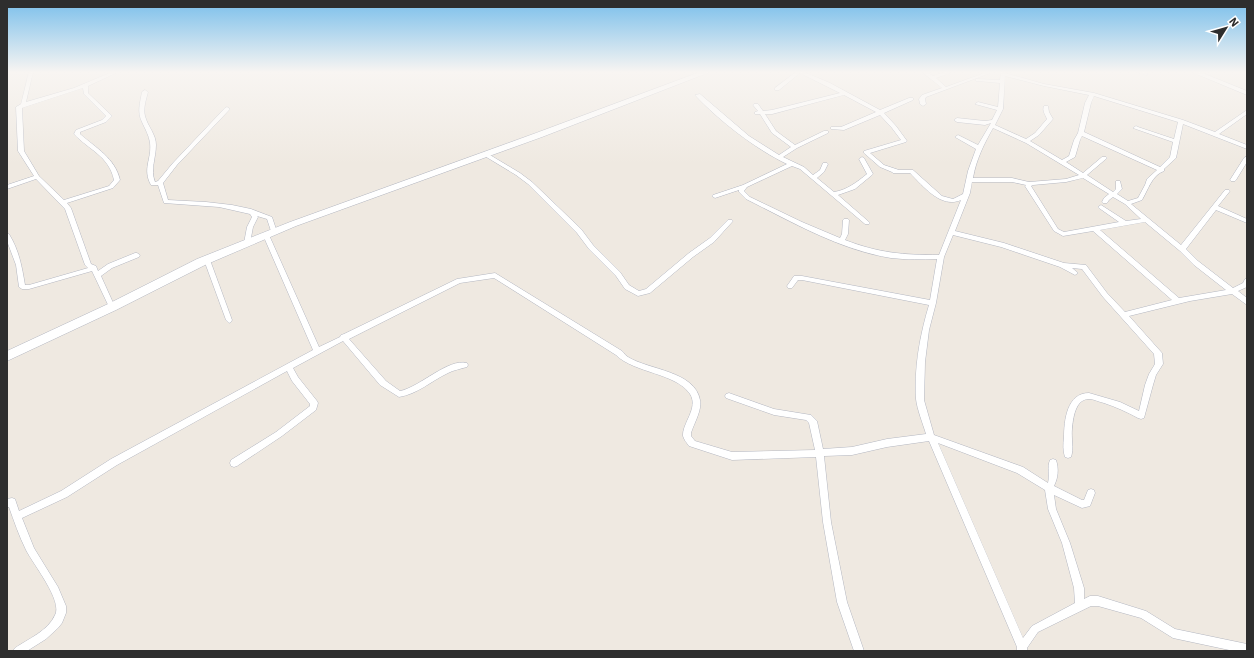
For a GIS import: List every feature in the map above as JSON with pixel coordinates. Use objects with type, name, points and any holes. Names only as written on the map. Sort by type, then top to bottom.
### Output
[{"type":"street","points":[[31,103],[19,107],[18,114],[21,151],[37,177],[64,204],[91,266],[112,306]]},
{"type":"street","points":[[64,204],[111,187],[116,180],[114,170],[104,156],[88,145],[77,134],[78,131],[104,121],[109,116],[96,103]]},
{"type":"street","points":[[143,103],[141,112],[152,135],[153,145],[148,170],[153,184],[160,183],[175,164],[227,109]]},
{"type":"street","points":[[7,356],[153,285],[270,233],[623,103]]},
{"type":"street","points":[[707,103],[733,125],[760,145],[792,164],[802,168],[814,177],[867,223]]},
{"type":"street","points":[[759,113],[807,103]]},
{"type":"street","points":[[862,103],[881,113],[904,141],[866,152],[882,166],[898,172]]},
{"type":"street","points":[[833,128],[842,129],[903,103]]},
{"type":"street","points":[[1000,103],[1000,109],[980,148],[971,171],[965,196],[941,257],[933,302],[925,330],[921,362],[920,400],[931,437],[1022,649]]},
{"type":"street","points":[[1062,162],[1072,157],[1081,133],[1088,103]]},
{"type":"street","points":[[1120,103],[1216,134],[1247,147]]},
{"type":"street","points":[[978,104],[1000,109]]},
{"type":"street","points":[[756,105],[759,113],[774,132],[795,147]]},
{"type":"street","points":[[1028,140],[1050,119],[1046,112],[1046,107]]},
{"type":"street","points":[[1216,134],[1247,112]]},
{"type":"street","points":[[957,120],[985,124],[993,123],[1028,140],[1085,175],[1127,203],[1182,249],[1196,263],[1247,302]]},
{"type":"street","points":[[1127,203],[1140,199],[1149,180],[1174,158],[1176,141],[1181,122]]},
{"type":"street","points":[[1136,128],[1176,141]]},
{"type":"street","points":[[780,157],[795,147],[826,132]]},
{"type":"street","points":[[1081,133],[1162,170]]},
{"type":"street","points":[[958,137],[980,148]]},
{"type":"street","points":[[485,154],[530,183],[579,231],[591,247],[605,260],[627,287],[638,294],[648,291],[691,255],[708,244],[730,221]]},
{"type":"street","points":[[969,180],[1012,180],[1029,184],[1050,183],[1085,175],[1104,158]]},
{"type":"street","points":[[1233,180],[1247,158]]},
{"type":"street","points":[[833,194],[843,193],[854,189],[870,174],[862,160]]},
{"type":"street","points":[[715,196],[745,186],[792,164]]},
{"type":"street","points":[[814,177],[822,171],[825,164]]},
{"type":"street","points":[[891,173],[911,171],[940,198],[954,201],[965,196]]},
{"type":"street","points":[[7,187],[37,177]]},
{"type":"street","points":[[1118,182],[1119,188],[1114,194],[1106,199],[1103,204],[1126,224]]},
{"type":"street","points":[[160,183],[166,202],[203,203],[251,211],[270,218],[270,233],[317,351]]},
{"type":"street","points":[[1029,184],[1030,188],[1058,232],[1063,234],[1146,220]]},
{"type":"street","points":[[745,186],[741,191],[748,198],[819,232],[865,249],[910,258],[941,257]]},
{"type":"street","points":[[1182,249],[1227,191]]},
{"type":"street","points":[[1214,207],[1247,220]]},
{"type":"street","points":[[247,243],[250,227],[255,217],[251,211]]},
{"type":"street","points":[[842,240],[845,234],[846,220]]},
{"type":"street","points":[[1095,229],[1178,301]]},
{"type":"street","points":[[951,232],[1062,265],[1084,268],[1101,290],[1158,353],[1159,364],[1149,385],[1141,416],[1112,402],[1087,396],[1082,398],[1076,402],[1070,413],[1067,441],[1068,454]]},
{"type":"street","points":[[7,236],[12,244],[19,265],[22,287],[29,287],[80,271],[91,266]]},
{"type":"street","points":[[97,275],[110,266],[137,255]]},
{"type":"street","points":[[207,260],[229,320]]},
{"type":"street","points":[[1062,265],[1075,273]]},
{"type":"street","points":[[17,516],[64,494],[114,462],[343,337],[459,281],[495,275],[625,358],[673,376],[683,383],[696,399],[695,408],[687,433],[687,437],[692,444],[732,456],[852,451],[887,443],[931,437],[1020,470],[1049,488],[1082,504],[1087,503],[1092,493]]},
{"type":"street","points":[[790,286],[796,278],[802,278],[933,302]]},
{"type":"street","points":[[1124,315],[1178,301],[1233,291],[1245,285],[1247,281]]},
{"type":"street","points":[[343,337],[384,383],[396,394],[404,394],[446,371],[464,365]]},
{"type":"street","points":[[234,464],[279,434],[314,406],[314,403],[295,379],[288,367]]},
{"type":"street","points":[[729,396],[774,412],[810,418],[812,421],[820,453],[827,522],[842,602],[859,651]]},
{"type":"street","points":[[1053,464],[1053,482],[1049,488],[1052,509],[1066,543],[1079,588],[1080,606]]},
{"type":"street","points":[[7,503],[12,502],[31,550],[51,583],[61,606],[61,613],[55,624],[35,641],[18,651]]},
{"type":"street","points":[[1022,649],[1036,629],[1090,601],[1098,601],[1143,614],[1173,633],[1234,649],[1247,649]]}]
